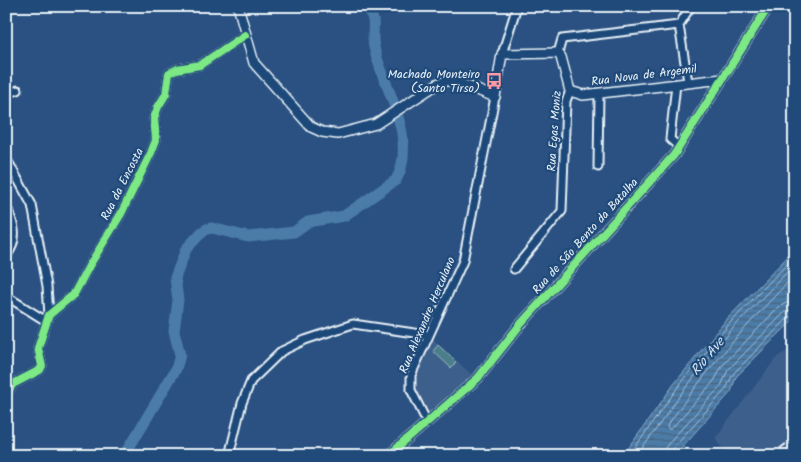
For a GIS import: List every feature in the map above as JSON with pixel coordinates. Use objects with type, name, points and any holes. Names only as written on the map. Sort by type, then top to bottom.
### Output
[{"type":"street","points":[[238,6],[254,63],[311,127],[322,132],[338,134],[376,124],[439,82],[451,80],[495,97],[502,54],[517,6]]},
{"type":"street","points":[[688,82],[679,25],[691,6]]},
{"type":"street","name":"Rua de São Bento da Batalha","points":[[388,456],[478,378],[520,325],[674,155],[769,6]]},
{"type":"street","points":[[502,54],[558,52],[562,39],[679,25]]},
{"type":"street","name":"Rua da Encosta","points":[[48,318],[74,294],[88,266],[128,202],[156,140],[154,118],[166,94],[169,73],[177,68],[200,65],[245,35]]},
{"type":"street","name":"Rua Egas Moniz","points":[[514,269],[562,211],[566,101],[570,91],[558,52]]},
{"type":"street","name":"Rua Nova de Argemil","points":[[570,91],[583,95],[722,79]]},
{"type":"street","points":[[676,84],[670,139],[679,147]]},
{"type":"street","points":[[6,94],[18,90]]},
{"type":"street","points":[[598,167],[599,93]]},
{"type":"street","name":"Rua Alexandre Herculano","points":[[427,422],[411,390],[411,375],[463,261],[495,97]]},
{"type":"street","points":[[6,158],[32,205],[46,286],[48,318],[38,348],[42,366],[40,370],[10,382],[6,394]]},
{"type":"street","points":[[6,205],[14,228],[15,239],[12,250],[6,256]]},
{"type":"street","points":[[6,296],[48,318]]},
{"type":"street","points":[[228,456],[242,403],[251,382],[282,350],[353,324],[428,335]]},
{"type":"shaded area","points":[[432,338],[472,375],[430,412],[427,412],[415,389],[415,383],[417,370]]},
{"type":"shaded area","points":[[795,346],[795,456],[729,456],[715,438],[777,357]]},
{"type":"green space","points":[[438,345],[456,362],[451,368],[433,351]]},
{"type":"water","name":"Rio Ave","points":[[795,249],[795,318],[736,377],[731,392],[674,456],[623,456],[674,384],[726,320]]},
{"type":"waterway","points":[[124,456],[176,369],[180,355],[174,331],[178,300],[175,278],[186,249],[202,232],[212,228],[248,237],[294,232],[308,222],[344,216],[396,180],[402,166],[402,134],[375,51],[373,20],[367,6]]},
{"type":"railway","points":[[770,456],[795,437]]},
{"type":"cycle path","points":[[388,456],[478,378],[520,325],[674,155],[769,6]]},
{"type":"cycle path","points":[[6,394],[13,384],[40,370],[42,366],[38,348],[49,315],[74,294],[121,214],[156,140],[154,118],[166,94],[169,73],[177,69],[200,65],[245,35]]},
{"type":"place","name":"Machado Monteiro (Santo Tirso)","points":[[494,81]]}]
